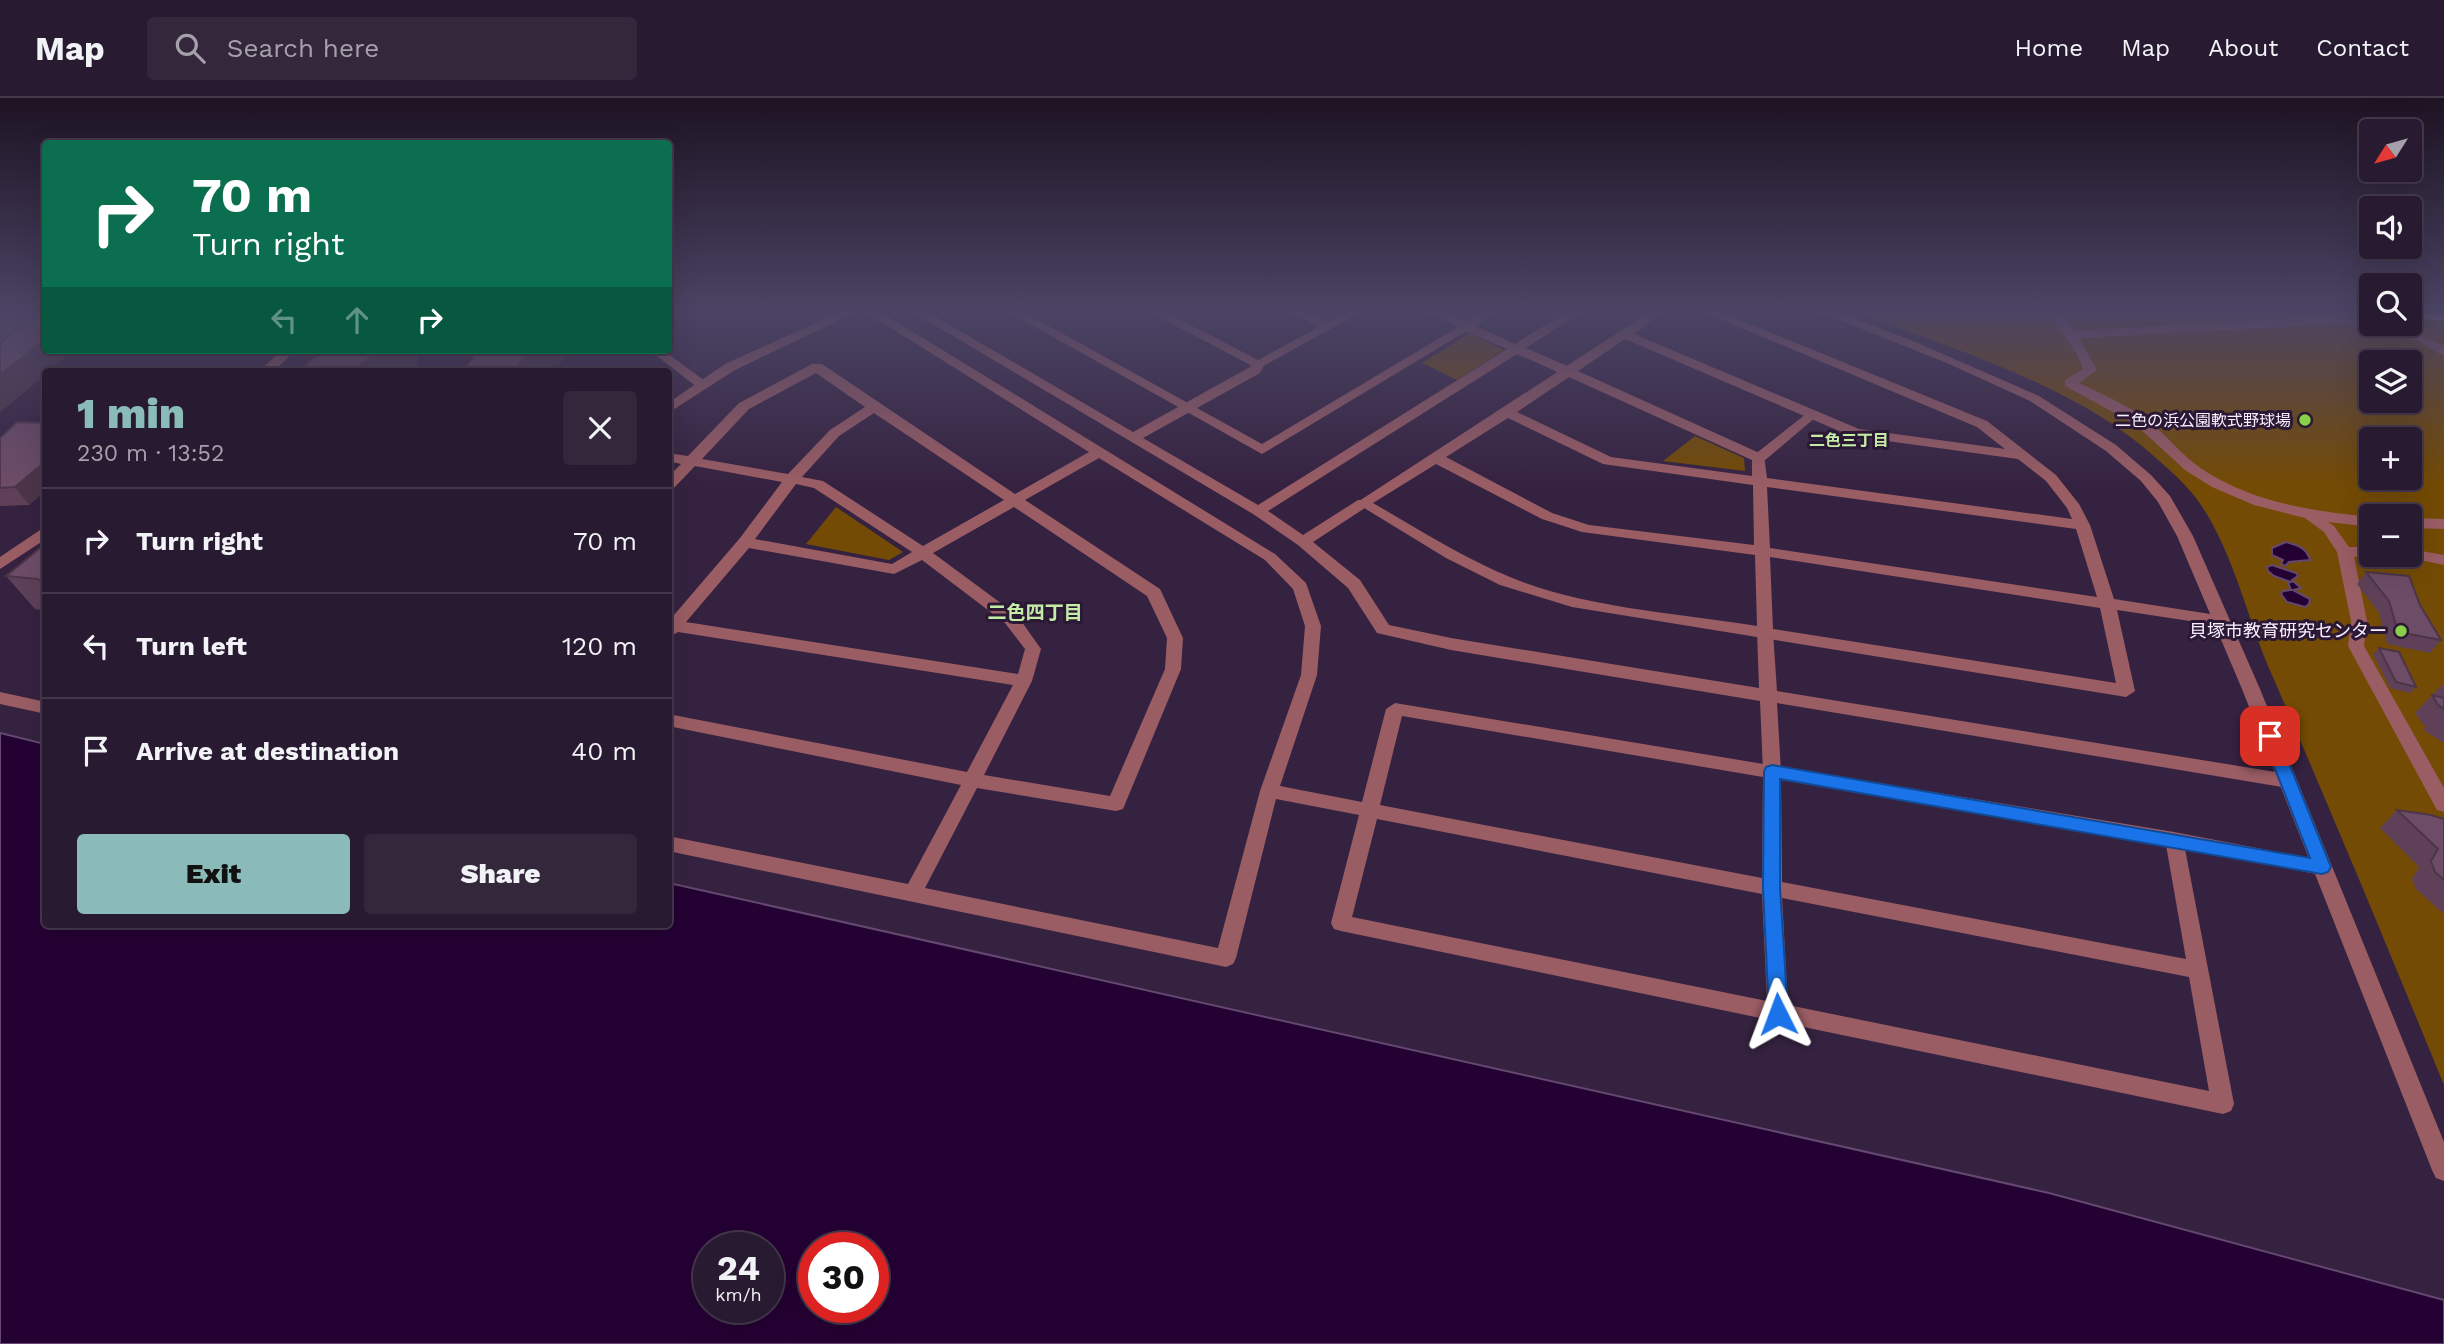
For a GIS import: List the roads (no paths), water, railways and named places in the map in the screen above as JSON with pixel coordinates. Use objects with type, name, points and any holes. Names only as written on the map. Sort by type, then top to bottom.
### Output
[{"type":"street","points":[[681,369],[702,384]]},
{"type":"street","points":[[672,407],[702,384],[728,369]]},
{"type":"street","points":[[672,482],[744,406],[813,369]]},
{"type":"street","points":[[672,721],[972,780],[1116,804],[1173,669],[1175,638],[1154,593],[820,369]]},
{"type":"street","points":[[672,844],[1226,958],[1269,791],[1309,675],[1313,625],[1300,587],[1270,557],[966,369]]},
{"type":"street","points":[[1016,369],[1258,511],[1303,542],[1354,584],[1382,629],[1451,643],[2288,781]]},
{"type":"street","points":[[1117,369],[1262,450],[1397,369]]},
{"type":"street","points":[[1133,438],[1256,369]]},
{"type":"street","points":[[1258,511],[1485,369]]},
{"type":"street","points":[[1563,369],[1759,458]]},
{"type":"street","points":[[1303,542],[1507,413],[1570,369]]},
{"type":"street","points":[[1706,369],[1856,432],[2025,456]]},
{"type":"street","points":[[1363,503],[1451,555],[1506,581],[1572,602],[2126,691],[2107,603],[2082,525],[2074,507],[2051,478],[1982,424],[1849,369]]},
{"type":"street","points":[[1969,369],[2014,387],[2067,416],[2123,456],[2148,480],[2176,517],[2223,621],[2444,1170]]},
{"type":"street","points":[[2090,369],[2070,383],[2131,414],[2151,429],[2176,457],[2217,484],[2266,506],[2309,516],[2359,521]]},
{"type":"street","points":[[672,629],[744,542],[818,445],[848,420],[874,407]]},
{"type":"street","points":[[1507,413],[1608,461],[2082,525]]},
{"type":"street","points":[[1778,1014],[1772,888],[1772,772],[1760,551],[1759,458],[1811,414]]},
{"type":"street","points":[[744,542],[894,569],[1100,451]]},
{"type":"street","points":[[672,457],[794,477],[818,484],[922,552],[1011,619],[1033,649],[1024,681],[912,895]]},
{"type":"street","points":[[1436,458],[1547,516],[1587,529],[1760,551],[2223,621]]},
{"type":"street","points":[[2309,516],[2329,529],[2345,552],[2359,621],[2356,646],[2444,805]]},
{"type":"street","points":[[2422,523],[2444,524]]},
{"type":"street","points":[[0,564],[42,534]]},
{"type":"street","points":[[2345,552],[2359,552]]},
{"type":"street","points":[[2422,556],[2444,560]]},
{"type":"street","points":[[672,629],[1024,681]]},
{"type":"street","points":[[0,698],[42,707]]},
{"type":"street","points":[[2174,839],[2223,1104],[1341,923],[1395,709],[2174,839],[2322,867]]},
{"type":"street","points":[[1269,791],[2199,970]]},
{"type":"place","name":"二色の浜公園軟式野球場","points":[[2305,420]]},
{"type":"place","name":"貝塚市教育研究センター","points":[[2401,631]]},
{"type":"district","name":"二色三丁目","points":[[1849,440]]},
{"type":"district","name":"二色四丁目","points":[[1035,612]]}]
